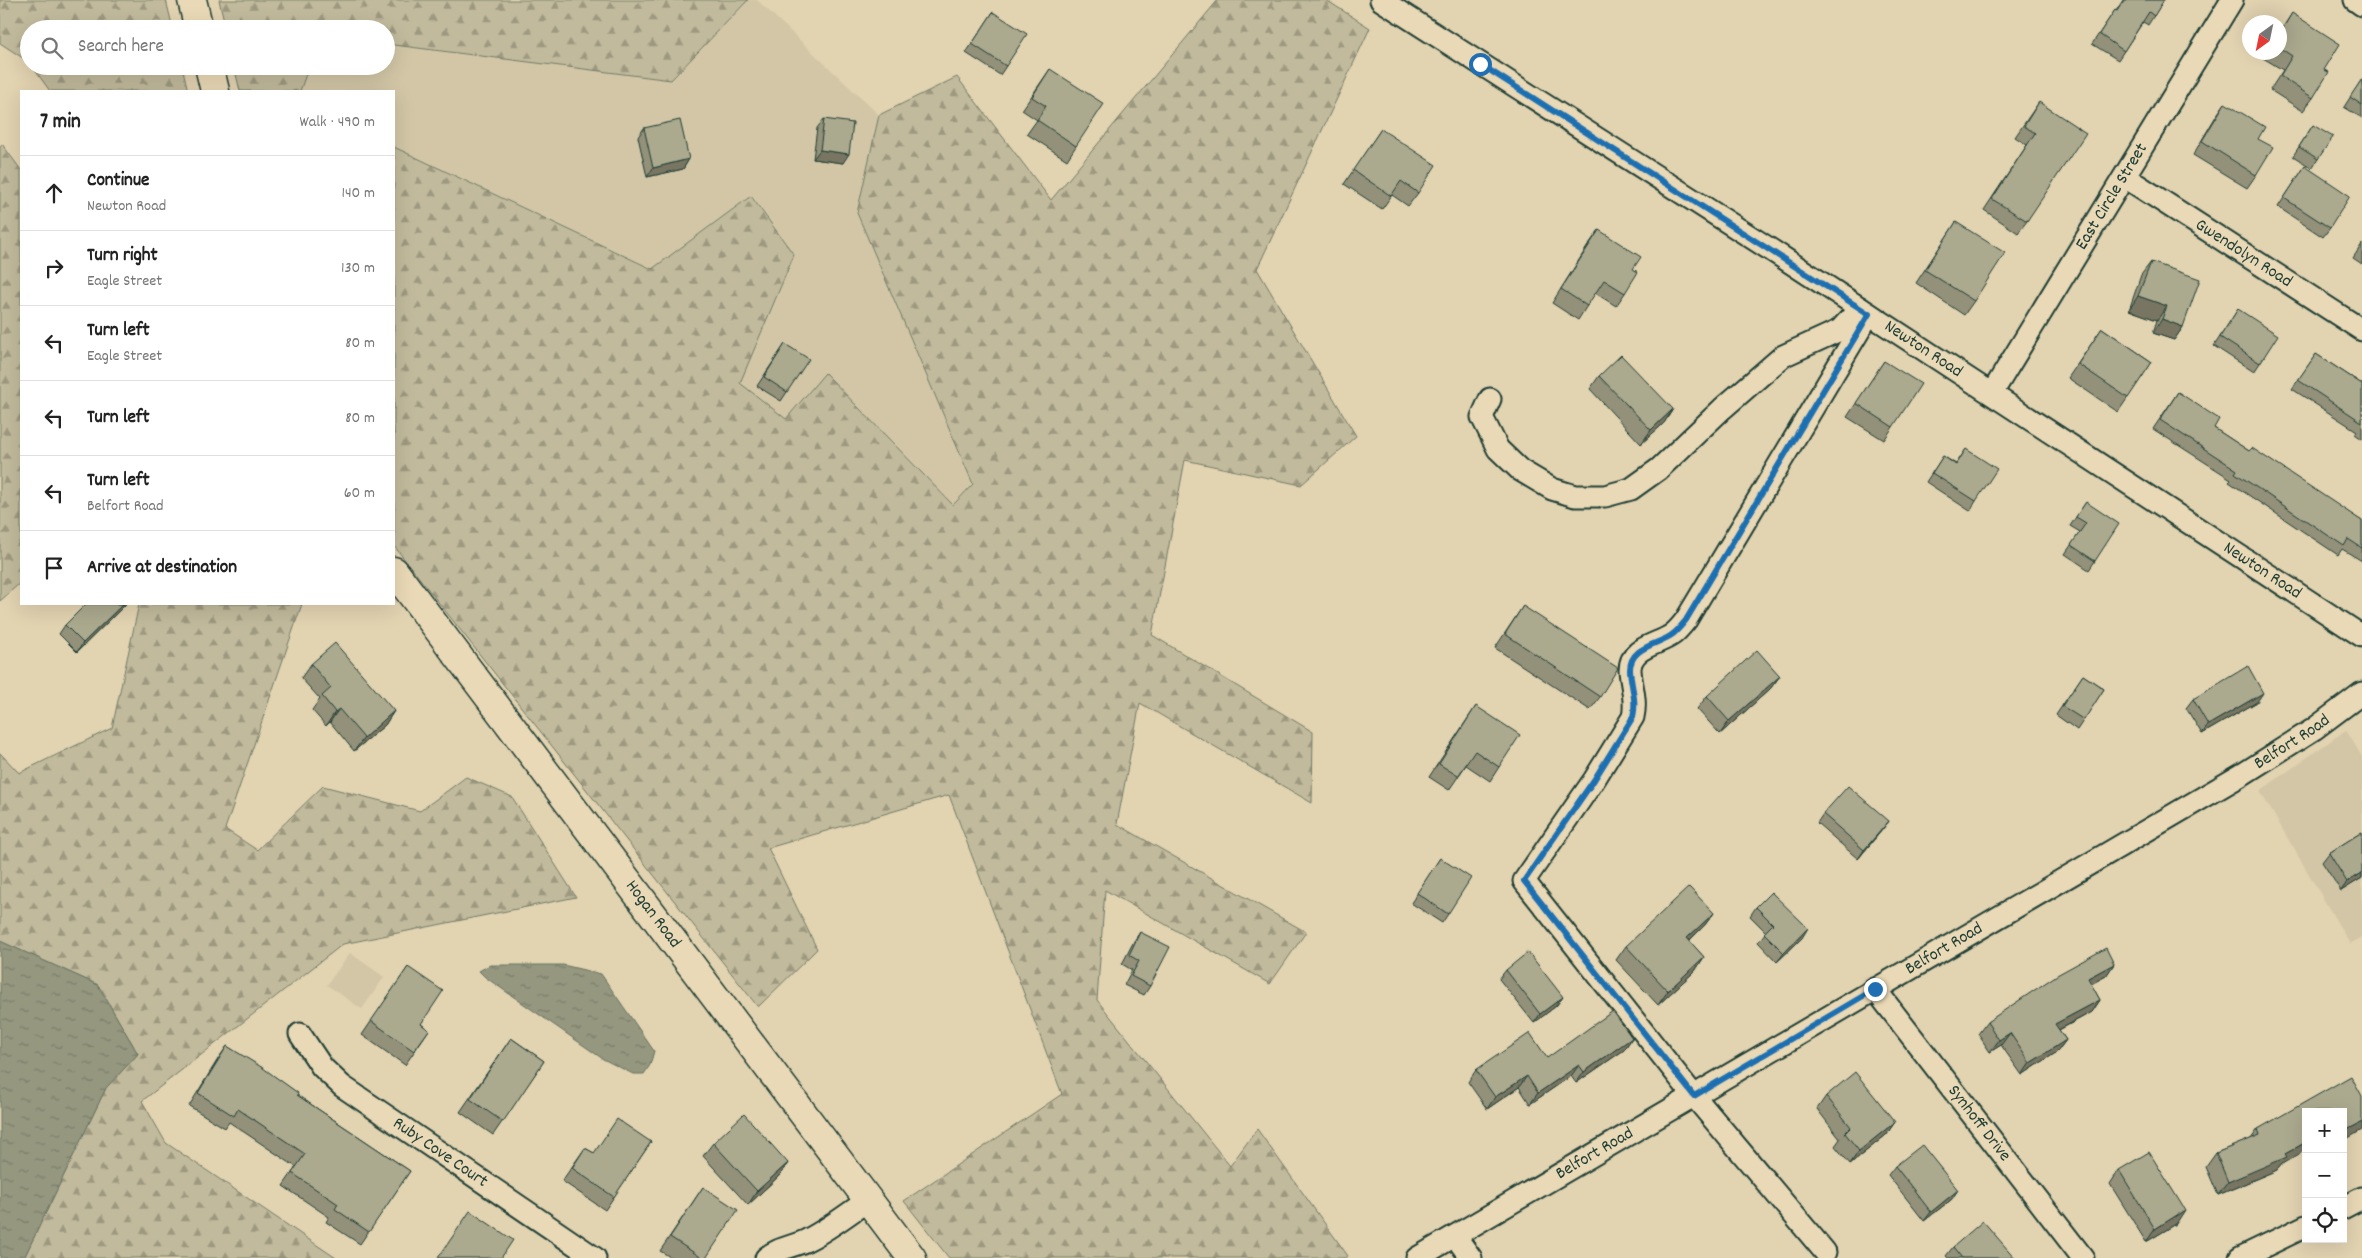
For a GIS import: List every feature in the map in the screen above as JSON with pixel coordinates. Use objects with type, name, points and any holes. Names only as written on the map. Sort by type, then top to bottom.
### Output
[{"type":"main road","points":[[192,0],[197,20]]},
{"type":"main road","points":[[211,75],[215,90]]},
{"type":"main road","name":"Hogan Road","points":[[395,572],[912,1258]]},
{"type":"street","name":"Newton Road","points":[[1381,0],[1992,393],[2362,636]]},
{"type":"street","name":"East Circle Street","points":[[1992,393],[2232,0]]},
{"type":"street","points":[[2355,0],[2362,5]]},
{"type":"street","name":"Gwendolyn Road","points":[[2125,177],[2362,330]]},
{"type":"street","points":[[1490,399],[1482,417],[1498,449],[1520,470],[1552,489],[1575,496],[1605,496],[1631,489],[1659,469],[1722,408],[1783,356],[1840,330],[1865,311]]},
{"type":"street","points":[[1825,1252],[1694,1096],[1524,881],[1594,780],[1633,717],[1636,706],[1630,668],[1635,656],[1643,648],[1672,635],[1686,620],[1865,311]]},
{"type":"street","name":"Belfort Road","points":[[1417,1258],[2243,774],[2314,729],[2362,693]]},
{"type":"street","name":"Synhoff Drive","points":[[1875,989],[2083,1258]]},
{"type":"street","name":"Ruby Cove Court","points":[[300,1034],[322,1067],[342,1086],[595,1258]]},
{"type":"street","points":[[2347,1206],[2362,1198]]},
{"type":"street","points":[[766,1258],[775,1250],[806,1240],[829,1228],[868,1200]]},
{"type":"street","points":[[2240,1258],[2302,1228]]},
{"type":"street","points":[[1455,1236],[1471,1258]]},
{"type":"shaded area","points":[[748,0],[757,0],[879,115],[857,214],[973,484],[953,505],[825,374],[786,419],[740,383],[794,255],[752,196],[652,269],[395,147],[395,90],[300,90],[306,75],[395,75],[395,45],[671,80]]},
{"type":"shaded area","points":[[2346,730],[2362,757],[2362,937],[2350,944],[2260,791]]},
{"type":"shaded area","points":[[350,953],[384,977],[362,1009],[327,985]]},
{"type":"green space","points":[[0,0],[166,0],[171,20],[20,20],[20,56],[0,43]]},
{"type":"green space","points":[[219,0],[748,0],[671,80],[395,45],[395,20],[224,20]]},
{"type":"green space","points":[[1218,0],[1326,0],[1370,28],[1257,269],[1356,436],[1301,485],[1185,460],[1152,635],[1313,732],[1312,803],[1140,703],[1117,824],[1306,932],[1270,984],[1105,890],[1097,1000],[1230,1166],[1257,1129],[1348,1256],[1344,1258],[949,1258],[904,1201],[1062,1094],[949,795],[768,848],[817,949],[758,1007],[395,547],[395,147],[652,269],[751,196],[794,255],[740,383],[786,419],[825,373],[953,505],[973,484],[857,213],[879,115],[957,77],[1051,200]]},
{"type":"green space","points":[[38,75],[184,75],[188,90],[49,90]]},
{"type":"green space","points":[[236,75],[306,75],[300,90],[240,90]]},
{"type":"green space","points":[[2,144],[20,169],[20,583],[0,601],[0,147]]},
{"type":"green space","points":[[139,605],[302,605],[225,829],[257,850],[323,786],[420,811],[466,777],[512,797],[576,897],[343,944],[142,1101],[166,1143],[336,1258],[24,1258],[106,1088],[138,1054],[98,985],[0,941],[0,753],[19,773],[112,728]]},
{"type":"water","points":[[0,941],[98,985],[138,1054],[106,1088],[24,1258],[0,1258]]},
{"type":"water","points":[[490,965],[563,965],[601,974],[654,1051],[650,1065],[644,1074],[633,1074],[603,1059],[479,971]]},
{"type":"building","points":[[2124,0],[2164,0],[2154,16],[2149,12],[2124,51],[2099,34]]},
{"type":"building","points":[[993,12],[1027,34],[1006,66],[972,44]]},
{"type":"building","points":[[2292,13],[2340,44],[2324,70],[2329,72],[2313,98],[2280,76],[2292,56],[2287,53],[2287,21]]},
{"type":"building","points":[[1050,69],[1104,104],[1076,146],[1037,120],[1046,106],[1032,97]]},
{"type":"building","points":[[2362,79],[2362,105],[2350,97]]},
{"type":"building","points":[[2039,102],[2086,133],[2027,221],[1992,199],[2035,133],[2024,126]]},
{"type":"building","points":[[2225,103],[2265,127],[2258,139],[2273,147],[2256,175],[2202,141]]},
{"type":"building","points":[[824,119],[853,123],[849,154],[820,150]]},
{"type":"building","points":[[680,120],[689,159],[653,168],[644,128]]},
{"type":"building","points":[[2313,125],[2333,137],[2318,159],[2299,147]]},
{"type":"building","points":[[1381,129],[1436,165],[1418,193],[1401,181],[1391,196],[1353,170]]},
{"type":"building","points":[[2305,166],[2350,196],[2330,228],[2284,198]]},
{"type":"building","points":[[1956,222],[2005,253],[1974,301],[1925,270]]},
{"type":"building","points":[[1599,230],[1641,257],[1633,269],[1638,272],[1625,293],[1604,280],[1587,306],[1561,289]]},
{"type":"building","points":[[2151,262],[2200,279],[2183,327],[2162,319],[2167,306],[2138,296]]},
{"type":"building","points":[[2238,309],[2278,335],[2260,363],[2220,337]]},
{"type":"building","points":[[2102,328],[2152,362],[2128,398],[2078,364]]},
{"type":"building","points":[[785,344],[809,359],[787,392],[764,377]]},
{"type":"building","points":[[2316,354],[2362,384],[2362,422],[2298,380]]},
{"type":"building","points":[[1621,355],[1673,409],[1651,430],[1599,376]]},
{"type":"building","points":[[1884,361],[1921,384],[1893,427],[1856,403]]},
{"type":"building","points":[[2178,392],[2219,419],[2214,428],[2249,451],[2252,448],[2362,521],[2362,548],[2348,539],[2344,546],[2235,473],[2237,470],[2160,420]]},
{"type":"building","points":[[1966,449],[1997,469],[1976,501],[1932,473],[1943,456],[1956,465]]},
{"type":"building","points":[[2086,502],[2119,524],[2095,561],[2071,545],[2086,523],[2076,517]]},
{"type":"building","points":[[85,605],[122,605],[83,643],[65,625]]},
{"type":"building","points":[[1523,606],[1618,668],[1600,697],[1505,634]]},
{"type":"building","points":[[335,643],[394,711],[364,738],[339,709],[335,712],[322,696],[331,688],[311,664]]},
{"type":"building","points":[[1757,650],[1780,676],[1729,721],[1707,696]]},
{"type":"building","points":[[2248,666],[2263,693],[2208,725],[2193,699]]},
{"type":"building","points":[[2083,675],[2104,689],[2084,720],[2062,706]]},
{"type":"building","points":[[1476,706],[1520,735],[1499,767],[1475,751],[1458,776],[1439,764]]},
{"type":"building","points":[[1848,786],[1889,821],[1864,850],[1823,814]]},
{"type":"building","points":[[2362,832],[2362,873],[2347,882],[2329,853]]},
{"type":"building","points":[[1440,858],[1471,878],[1448,914],[1417,893]]},
{"type":"building","points":[[1689,887],[1714,913],[1687,938],[1704,957],[1668,991],[1626,946]]},
{"type":"building","points":[[1771,892],[1808,928],[1784,953],[1764,933],[1773,924],[1756,907]]},
{"type":"building","points":[[1140,932],[1170,947],[1150,986],[1131,976],[1139,961],[1129,955]]},
{"type":"building","points":[[2106,948],[2114,964],[2088,978],[2100,1000],[2055,1024],[2066,1040],[2030,1063],[2010,1033],[1999,1040],[1987,1022],[2057,975]]},
{"type":"building","points":[[1528,952],[1563,997],[1540,1014],[1506,970]]},
{"type":"building","points":[[408,967],[443,991],[421,1024],[429,1030],[414,1051],[371,1021]]},
{"type":"building","points":[[1613,1011],[1632,1038],[1584,1072],[1579,1065],[1538,1093],[1527,1076],[1495,1097],[1476,1070],[1530,1033],[1547,1058]]},
{"type":"building","points":[[511,1038],[544,1061],[503,1122],[470,1099]]},
{"type":"building","points":[[227,1046],[263,1068],[298,1093],[297,1095],[410,1171],[369,1232],[335,1209],[338,1204],[292,1173],[305,1154],[238,1109],[234,1116],[198,1093]]},
{"type":"building","points":[[1855,1072],[1895,1122],[1859,1151],[1845,1133],[1851,1127],[1826,1096]]},
{"type":"building","points":[[2351,1076],[2362,1096],[2362,1122],[2347,1130],[2347,1108],[2302,1108],[2302,1144],[2285,1154],[2287,1157],[2228,1182],[2216,1153],[2260,1135],[2258,1129]]},
{"type":"building","points":[[744,1114],[788,1163],[757,1191],[713,1143]]},
{"type":"building","points":[[617,1119],[651,1142],[614,1197],[572,1168],[585,1148],[594,1153]]},
{"type":"building","points":[[1922,1145],[1958,1190],[1931,1212],[1895,1166]]},
{"type":"building","points":[[2149,1152],[2185,1210],[2155,1229],[2119,1170]]},
{"type":"building","points":[[703,1187],[738,1210],[706,1258],[702,1258],[670,1237]]},
{"type":"building","points":[[470,1211],[513,1240],[501,1258],[438,1258]]},
{"type":"building","points":[[1983,1221],[2015,1258],[1962,1258],[1953,1247]]},
{"type":"route","points":[[1480,64],[1869,314],[1686,620],[1672,635],[1643,648],[1635,656],[1630,668],[1636,706],[1633,717],[1594,780],[1524,881],[1694,1096],[1875,989]]}]
